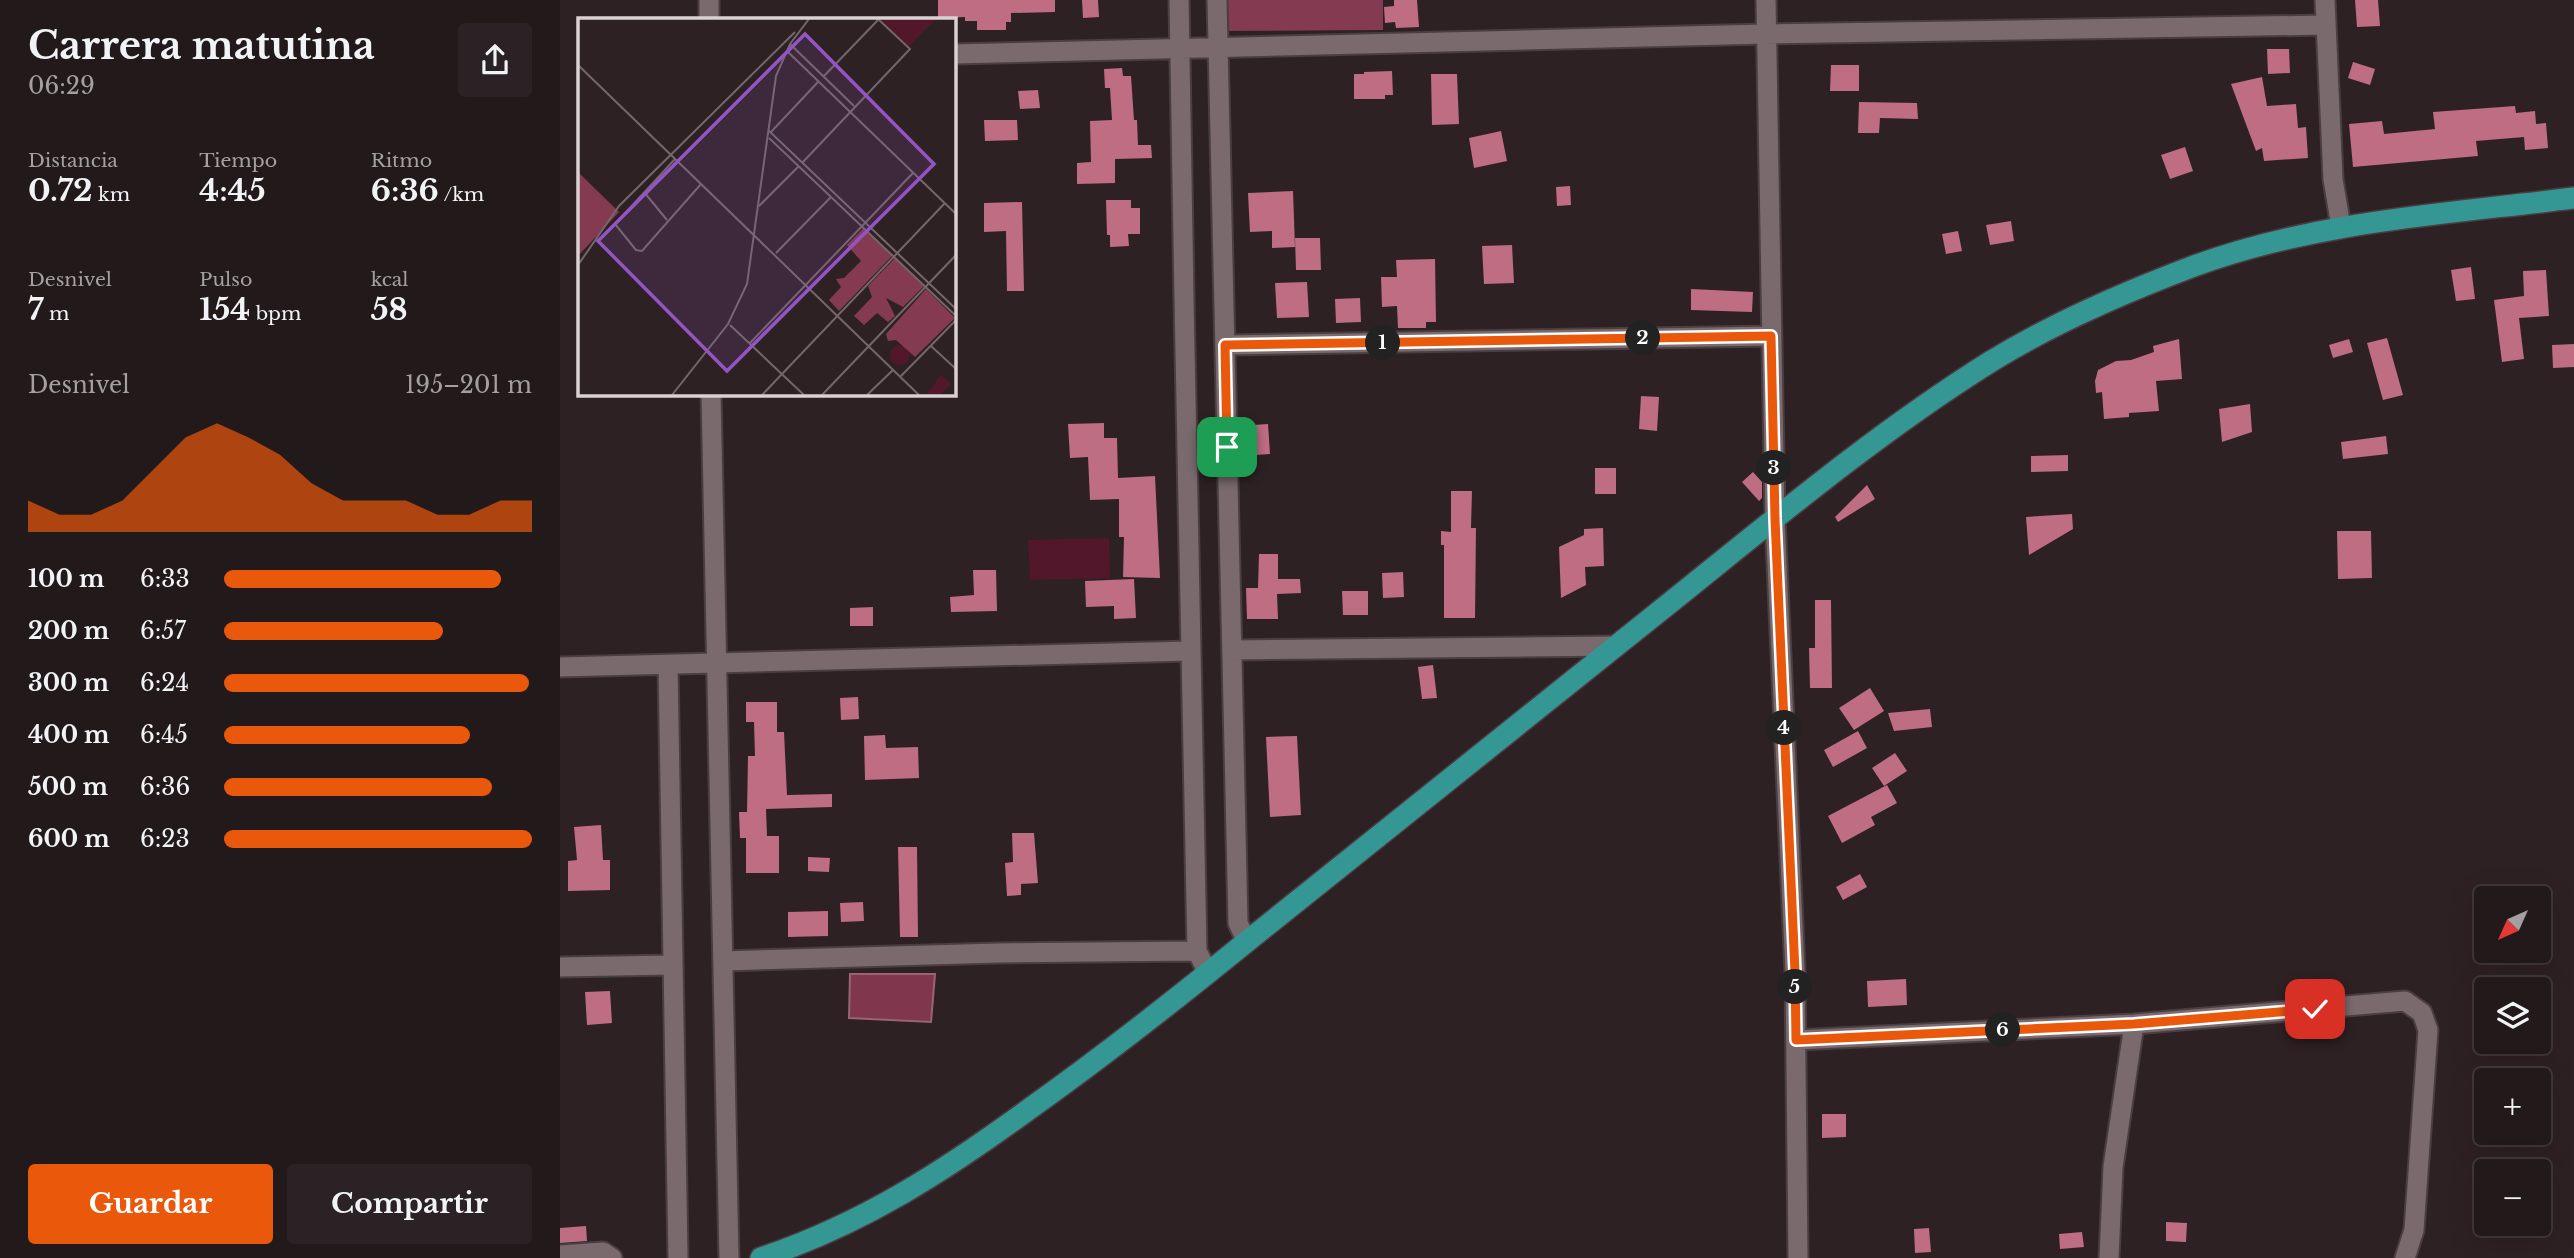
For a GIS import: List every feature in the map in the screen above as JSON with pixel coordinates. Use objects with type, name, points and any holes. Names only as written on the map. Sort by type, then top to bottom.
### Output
[{"type":"highway","points":[[761,1258],[845,1226],[915,1188],[1123,1041],[1775,519],[1900,422],[1994,360],[2057,325],[2194,266],[2262,244],[2341,227],[2574,198]]},
{"type":"street","points":[[709,0],[709,18]]},
{"type":"street","points":[[1179,0],[1189,650],[1197,951],[1208,973]]},
{"type":"street","points":[[1217,0],[1238,923],[1247,942]]},
{"type":"street","points":[[1766,0],[1775,519],[1794,958],[1798,1258]]},
{"type":"street","points":[[2325,0],[2333,179],[2341,227]]},
{"type":"street","points":[[956,54],[1765,34],[2325,25]]},
{"type":"street","points":[[1225,345],[1771,336]]},
{"type":"street","points":[[711,396],[729,1258]]},
{"type":"street","points":[[1232,650],[1616,646]]},
{"type":"street","points":[[560,667],[1189,650]]},
{"type":"street","points":[[668,665],[678,1258]]},
{"type":"street","points":[[723,961],[998,953],[1197,951]]},
{"type":"street","points":[[560,968],[672,965]]},
{"type":"street","points":[[1796,1040],[2134,1024],[2405,1001],[2422,1013],[2428,1030],[2414,1230],[2405,1258]]},
{"type":"street","points":[[2109,1258],[2113,1167],[2134,1024]]},
{"type":"street","points":[[560,1255],[603,1252],[612,1258]]},
{"type":"shaded area","points":[[1217,0],[1383,0],[1383,30],[1217,31]]},
{"type":"shaded area","points":[[1109,538],[1110,578],[1030,580],[1028,540]]},
{"type":"shaded area","points":[[850,974],[935,974],[931,1022],[849,1018]]},
{"type":"building","points":[[938,0],[1055,0],[1055,12],[1011,13],[1011,22],[1006,22],[1006,30],[977,30],[977,21],[965,21],[965,17],[938,18]]},
{"type":"building","points":[[1082,0],[1098,0],[1099,17],[1083,18]]},
{"type":"building","points":[[1394,0],[1417,0],[1419,27],[1396,28],[1395,22],[1385,23],[1384,7],[1394,6]]},
{"type":"building","points":[[2355,0],[2378,0],[2380,26],[2357,27]]},
{"type":"building","points":[[2267,49],[2289,49],[2290,73],[2268,74]]},
{"type":"building","points":[[2353,62],[2375,69],[2370,85],[2348,78]]},
{"type":"building","points":[[1831,65],[1859,65],[1859,91],[1830,91]]},
{"type":"building","points":[[1122,68],[1123,76],[1131,76],[1138,145],[1151,145],[1152,158],[1115,159],[1115,183],[1077,184],[1077,163],[1091,162],[1090,121],[1112,120],[1110,88],[1105,88],[1104,69]]},
{"type":"building","points":[[1392,71],[1393,95],[1385,95],[1385,99],[1354,99],[1354,74]]},
{"type":"building","points":[[1431,74],[1457,74],[1459,124],[1432,125]]},
{"type":"building","points":[[2262,77],[2267,106],[2296,104],[2298,128],[2306,127],[2308,158],[2264,161],[2262,148],[2256,151],[2231,84]]},
{"type":"building","points":[[1038,90],[1040,108],[1020,109],[1018,91]]},
{"type":"building","points":[[1859,102],[1917,103],[1918,119],[1880,118],[1879,133],[1858,133]]},
{"type":"building","points":[[2515,106],[2516,113],[2535,111],[2536,124],[2546,123],[2548,148],[2525,150],[2524,137],[2476,141],[2478,156],[2353,167],[2349,124],[2382,121],[2384,134],[2435,129],[2433,112]]},
{"type":"building","points":[[984,120],[1017,120],[1018,140],[985,141]]},
{"type":"building","points":[[1501,131],[1507,161],[1474,168],[1469,138]]},
{"type":"building","points":[[2185,147],[2193,171],[2170,179],[2161,155]]},
{"type":"building","points":[[1570,186],[1571,205],[1557,206],[1556,187]]},
{"type":"building","points":[[1293,191],[1295,247],[1272,248],[1272,231],[1250,232],[1248,193]]},
{"type":"building","points":[[1106,200],[1131,200],[1131,208],[1140,208],[1140,234],[1128,234],[1129,246],[1110,247]]},
{"type":"building","points":[[1022,202],[1024,291],[1007,291],[1006,231],[984,232],[984,203]]},
{"type":"building","points":[[2011,221],[2014,241],[1990,245],[1986,225]]},
{"type":"building","points":[[1958,231],[1962,251],[1946,254],[1942,234]]},
{"type":"building","points":[[1295,238],[1320,238],[1321,270],[1296,270]]},
{"type":"building","points":[[1512,245],[1514,283],[1484,284],[1482,246]]},
{"type":"building","points":[[1435,259],[1436,322],[1426,322],[1426,328],[1398,328],[1397,306],[1382,307],[1381,277],[1397,277],[1396,260]]},
{"type":"building","points":[[2471,267],[2475,299],[2456,301],[2451,270]]},
{"type":"building","points":[[2546,270],[2549,316],[2519,318],[2524,359],[2502,362],[2494,300],[2524,296],[2523,271]]},
{"type":"building","points":[[1307,282],[1309,317],[1277,318],[1275,283]]},
{"type":"building","points":[[1691,289],[1753,292],[1752,312],[1691,310]]},
{"type":"building","points":[[1360,298],[1361,322],[1336,323],[1335,299]]},
{"type":"building","points":[[2387,338],[2403,395],[2383,400],[2367,343]]},
{"type":"building","points":[[2179,339],[2182,379],[2156,381],[2159,411],[2129,413],[2129,417],[2104,419],[2102,392],[2096,393],[2098,370],[2116,361],[2131,360],[2154,352],[2153,346]]},
{"type":"building","points":[[2349,339],[2353,352],[2333,358],[2329,345]]},
{"type":"building","points":[[2574,344],[2574,367],[2553,368],[2552,345]]},
{"type":"building","points":[[1641,396],[1659,397],[1657,431],[1639,429]]},
{"type":"building","points":[[2250,404],[2252,432],[2222,442],[2219,409]]},
{"type":"building","points":[[1104,423],[1104,438],[1117,438],[1118,478],[1155,476],[1160,578],[1123,577],[1124,537],[1119,537],[1119,499],[1090,500],[1088,457],[1070,458],[1068,424]]},
{"type":"building","points":[[1268,424],[1270,454],[1240,456],[1239,426]]},
{"type":"building","points":[[2386,436],[2388,454],[2343,459],[2341,442]]},
{"type":"building","points":[[2068,455],[2068,471],[2031,472],[2031,456]]},
{"type":"building","points":[[1595,468],[1616,468],[1616,494],[1595,494]]},
{"type":"building","points":[[1753,472],[1762,482],[1762,498],[1759,501],[1742,482]]},
{"type":"building","points":[[1867,485],[1875,499],[1838,522],[1835,517]]},
{"type":"building","points":[[1451,491],[1472,491],[1471,528],[1476,528],[1475,618],[1444,618],[1444,545],[1441,545],[1441,531],[1451,532]]},
{"type":"building","points":[[2072,514],[2073,529],[2029,555],[2026,517]]},
{"type":"building","points":[[1603,528],[1604,566],[1585,567],[1586,585],[1561,598],[1559,547],[1584,535],[1584,529]]},
{"type":"building","points":[[2337,531],[2371,531],[2372,578],[2338,579]]},
{"type":"building","points":[[1259,554],[1278,554],[1278,579],[1300,579],[1301,593],[1277,594],[1278,619],[1247,619],[1246,588],[1258,588]]},
{"type":"building","points":[[973,570],[996,570],[997,611],[951,612],[950,597],[974,595]]},
{"type":"building","points":[[1403,572],[1404,597],[1383,598],[1382,573]]},
{"type":"building","points":[[1134,579],[1136,618],[1114,619],[1114,606],[1086,607],[1085,581]]},
{"type":"building","points":[[1342,591],[1368,591],[1368,615],[1343,615]]},
{"type":"building","points":[[1815,600],[1831,600],[1832,688],[1810,688],[1809,648],[1815,648]]},
{"type":"building","points":[[873,607],[873,626],[850,626],[850,608]]},
{"type":"building","points":[[1433,665],[1437,698],[1422,699],[1418,667]]},
{"type":"building","points":[[1870,688],[1884,711],[1854,730],[1839,708]]},
{"type":"building","points":[[858,697],[859,719],[841,720],[840,698]]},
{"type":"building","points":[[746,702],[777,702],[777,732],[784,732],[787,795],[832,794],[832,807],[766,809],[767,836],[779,836],[779,873],[746,873],[746,838],[740,838],[739,812],[747,812],[748,756],[755,756],[754,722],[746,722]]},
{"type":"building","points":[[1930,709],[1932,727],[1894,731],[1888,713]]},
{"type":"building","points":[[1858,731],[1867,748],[1833,767],[1824,750]]},
{"type":"building","points":[[885,735],[886,748],[918,747],[919,778],[865,780],[864,736]]},
{"type":"building","points":[[1297,736],[1301,815],[1270,817],[1266,737]]},
{"type":"building","points":[[1895,753],[1907,771],[1884,786],[1872,768]]},
{"type":"building","points":[[1887,785],[1897,803],[1871,817],[1875,825],[1842,843],[1828,816]]},
{"type":"building","points":[[601,825],[603,860],[610,860],[610,890],[568,891],[568,861],[577,860],[574,827]]},
{"type":"building","points":[[1012,833],[1034,833],[1038,883],[1021,884],[1021,895],[1007,896],[1005,863],[1013,862]]},
{"type":"building","points":[[898,847],[917,847],[918,937],[900,937]]},
{"type":"building","points":[[808,857],[830,858],[829,872],[808,871]]},
{"type":"building","points":[[1860,874],[1867,887],[1843,900],[1836,887]]},
{"type":"building","points":[[863,902],[864,921],[841,922],[840,903]]},
{"type":"building","points":[[828,911],[828,936],[788,937],[788,912]]},
{"type":"building","points":[[1906,979],[1907,1005],[1868,1007],[1867,981]]},
{"type":"building","points":[[610,991],[612,1023],[587,1025],[585,992]]},
{"type":"building","points":[[1822,1114],[1846,1114],[1846,1137],[1822,1138]]},
{"type":"building","points":[[2166,1222],[2187,1223],[2186,1242],[2166,1241]]},
{"type":"building","points":[[586,1226],[587,1241],[560,1243],[560,1228]]},
{"type":"building","points":[[1929,1228],[1931,1252],[1915,1253],[1914,1229]]},
{"type":"building","points":[[2082,1232],[2084,1247],[2060,1249],[2059,1234]]},
{"type":"route","points":[[1227,447],[1225,345],[1771,336],[1775,519],[1796,1040],[2134,1024],[2315,1009]]}]
